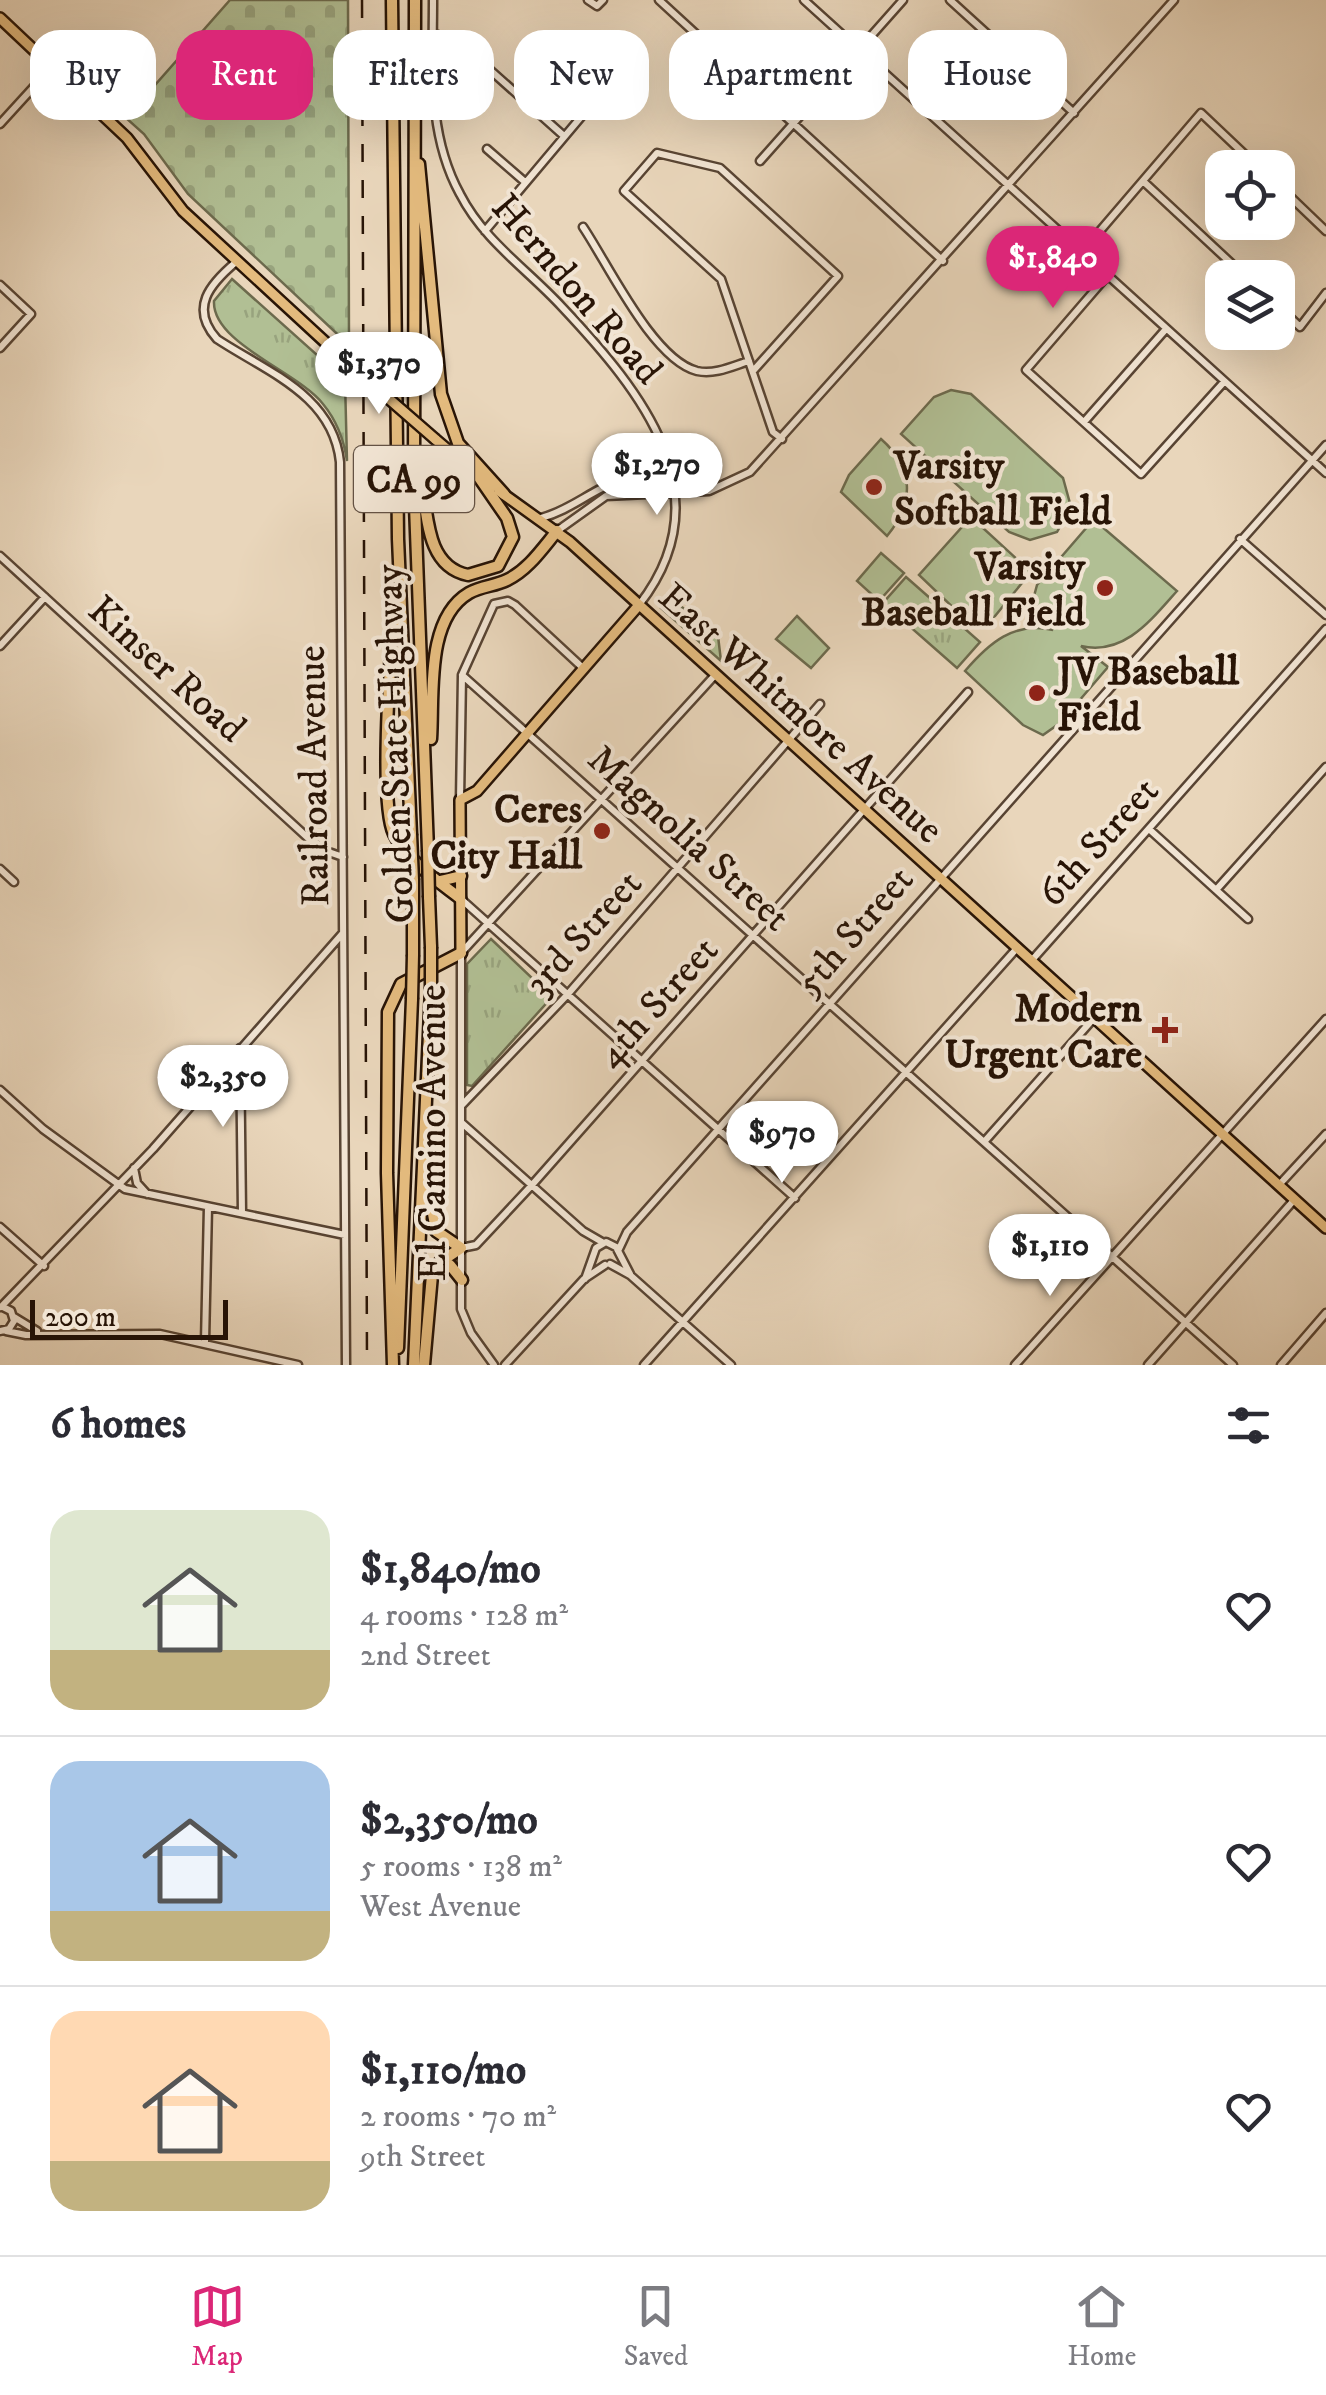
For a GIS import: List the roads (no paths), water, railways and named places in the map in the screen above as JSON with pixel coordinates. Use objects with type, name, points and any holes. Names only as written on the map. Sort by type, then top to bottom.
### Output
[{"type":"highway","name":"Golden State Highway","points":[[392,0],[398,539],[413,955],[395,1365]]},
{"type":"highway","name":"Golden State Highway","points":[[415,0],[415,30]]},
{"type":"highway","name":"Golden State Highway","points":[[414,120],[414,448],[431,947],[414,1365]]},
{"type":"highway","points":[[415,120],[441,394],[458,443],[504,494]]},
{"type":"highway","points":[[414,448],[436,552],[446,566],[468,576],[498,566],[512,536],[507,518],[478,476]]},
{"type":"highway","points":[[428,780],[438,640],[446,616],[471,592],[506,580],[527,567],[558,531]]},
{"type":"highway","points":[[398,539],[389,693],[390,823],[400,845],[460,898]]},
{"type":"highway","points":[[440,881],[461,876]]},
{"type":"highway","points":[[395,1365],[388,1012],[401,984],[461,953]]},
{"type":"highway","points":[[424,1365],[436,1268],[461,1248],[440,1236],[432,1222],[425,1124]]},
{"type":"highway","points":[[436,1268],[450,1265],[462,1280]]},
{"type":"main road","name":"East Whitmore Avenue","points":[[0,18],[30,46]]},
{"type":"main road","name":"East Whitmore Avenue","points":[[109,120],[128,138],[172,198],[236,262],[478,476],[558,531],[1222,1134]]},
{"type":"main road","points":[[460,800],[477,790],[639,605]]},
{"type":"main road","name":"El Camino Avenue","points":[[460,800],[461,953]]},
{"type":"main road","points":[[1222,1134],[1326,1228]]},
{"type":"street","name":"Herndon Road","points":[[433,0],[433,30]]},
{"type":"street","points":[[588,0],[600,3]]},
{"type":"street","points":[[659,0],[942,261]]},
{"type":"street","points":[[804,0],[836,30]]},
{"type":"street","points":[[876,30],[903,0]]},
{"type":"street","points":[[950,0],[1074,113]]},
{"type":"street","points":[[558,531],[606,496],[709,491],[732,484],[750,472],[1174,0]]},
{"type":"street","points":[[494,73],[564,136]]},
{"type":"street","points":[[888,77],[1326,474]]},
{"type":"street","points":[[0,124],[30,91]]},
{"type":"street","points":[[1082,253],[1201,113],[1240,150]]},
{"type":"street","name":"Herndon Road","points":[[435,120],[441,150],[460,196],[485,232],[569,314],[659,430],[670,457],[674,490],[669,560],[639,605]]},
{"type":"street","points":[[485,232],[578,120]]},
{"type":"street","points":[[760,161],[797,120]]},
{"type":"street","points":[[487,149],[525,182]]},
{"type":"street","points":[[753,371],[838,276],[720,168],[657,154],[624,191],[720,279],[773,432],[782,439]]},
{"type":"street","points":[[1144,182],[1228,260]]},
{"type":"street","points":[[1295,201],[1326,231]]},
{"type":"street","points":[[584,227],[654,339],[676,360],[705,372],[750,361]]},
{"type":"street","name":"Railroad Avenue","points":[[236,262],[206,294],[203,314],[209,329],[314,402],[329,423],[338,449],[346,1365]]},
{"type":"street","points":[[1107,276],[1026,370],[1141,474],[1224,382]]},
{"type":"street","points":[[0,286],[31,314],[0,348]]},
{"type":"street","points":[[1295,321],[1300,326],[1326,293]]},
{"type":"street","points":[[1084,422],[1166,329]]},
{"type":"street","name":"5th Street","points":[[608,1264],[626,1232],[1326,445]]},
{"type":"street","points":[[542,518],[563,511],[597,488],[622,481],[657,482],[674,490]]},
{"type":"street","points":[[1240,539],[1326,614]]},
{"type":"street","name":"Kinser Road","points":[[0,556],[320,849],[343,856]]},
{"type":"street","points":[[0,646],[44,597]]},
{"type":"street","name":"El Camino Avenue","points":[[460,800],[462,675],[488,612],[500,602],[515,605],[585,669]]},
{"type":"street","name":"6th Street","points":[[1032,959],[1326,629]]},
{"type":"street","points":[[461,953],[716,673]]},
{"type":"street","name":"Magnolia Street","points":[[462,675],[1233,1365]]},
{"type":"street","name":"4th Street","points":[[461,1248],[476,1245],[532,1186],[968,692]]},
{"type":"street","name":"3rd Street","points":[[462,1106],[568,994],[631,917],[680,868],[791,742],[820,704]]},
{"type":"street","points":[[1216,890],[1326,767]]},
{"type":"street","points":[[1148,829],[1248,918]]},
{"type":"street","points":[[0,870],[14,882]]},
{"type":"street","points":[[460,898],[795,1198]]},
{"type":"street","points":[[38,1332],[1,1307],[14,1298],[119,1185],[344,932]]},
{"type":"street","name":"6th Street","points":[[644,1365],[908,1074],[1018,946]]},
{"type":"street","name":"El Camino Avenue","points":[[461,953],[461,1248],[465,1323],[494,1365]]},
{"type":"street","points":[[984,1142],[1095,1017]]},
{"type":"street","points":[[1015,1365],[1326,1018]]},
{"type":"street","points":[[240,1046],[242,1213]]},
{"type":"street","points":[[0,1090],[119,1185],[148,1195],[346,1234]]},
{"type":"street","points":[[461,1122],[583,1231],[618,1252],[630,1275]]},
{"type":"street","points":[[1279,1185],[1326,1134]]},
{"type":"street","points":[[134,1168],[137,1183],[148,1195]]},
{"type":"street","points":[[1148,1365],[1294,1199]]},
{"type":"street","points":[[205,1342],[208,1207]]},
{"type":"street","points":[[0,1227],[44,1266]]},
{"type":"street","points":[[583,1231],[595,1253],[630,1275],[731,1365]]},
{"type":"street","name":"5th Street","points":[[605,1242],[626,1232]]},
{"type":"street","points":[[584,1279],[595,1253],[605,1242]]},
{"type":"street","points":[[505,1365],[584,1279],[608,1264]]},
{"type":"street","points":[[3,1331],[13,1316],[14,1298]]},
{"type":"street","points":[[1280,1365],[1326,1313]]},
{"type":"street","points":[[3,1331],[131,1332],[205,1342],[298,1365]]},
{"type":"railway","points":[[362,0],[367,1365]]},
{"type":"place","name":"Varsity Softball Field","points":[[874,487]]},
{"type":"place","name":"Varsity Baseball Field","points":[[1105,588]]},
{"type":"place","name":"JV Baseball Field","points":[[1037,693]]},
{"type":"place","name":"Ceres City Hall","points":[[602,831]]},
{"type":"place","name":"Modern Urgent Care","points":[[1165,1030]]}]
